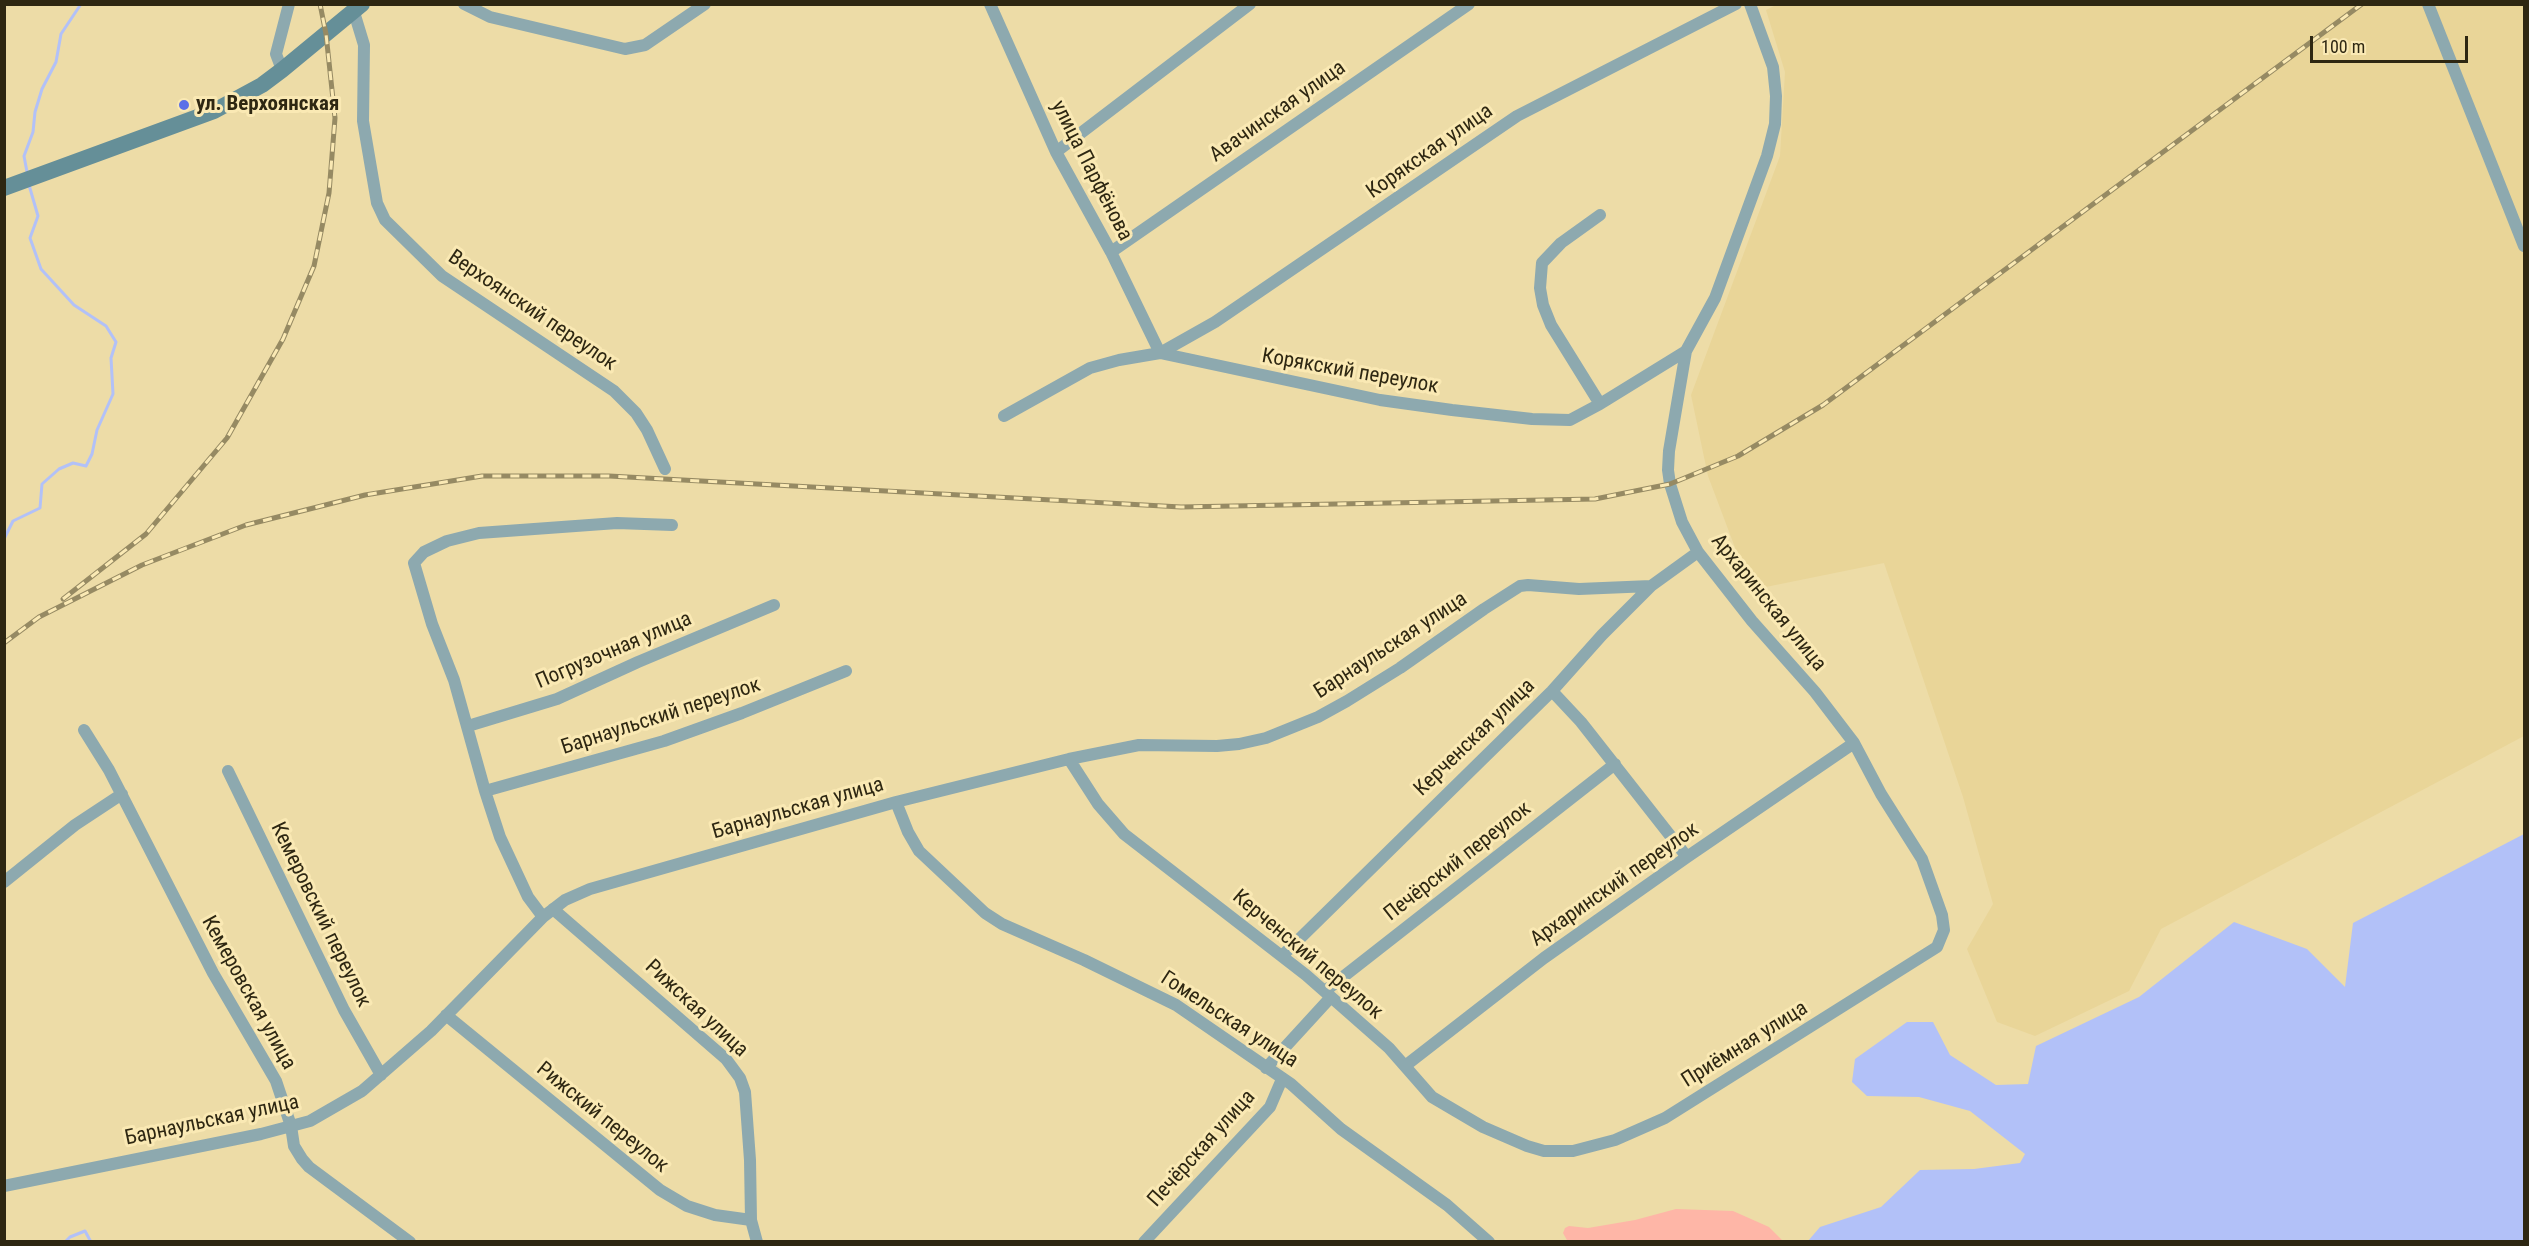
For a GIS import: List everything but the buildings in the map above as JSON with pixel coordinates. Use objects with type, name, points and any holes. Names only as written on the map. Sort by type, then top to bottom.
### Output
[{"type":"street","points":[[282,70],[276,54],[289,4]]},
{"type":"street","points":[[464,4],[490,17],[625,49],[645,45],[705,4]]},
{"type":"street","name":"улица Парфёнова","points":[[990,4],[1056,152],[1110,252],[1160,353]]},
{"type":"street","points":[[1056,152],[1250,4]]},
{"type":"street","name":"Авачинская улица","points":[[1110,252],[1469,4]]},
{"type":"street","name":"Корякская улица","points":[[1160,353],[1224,316],[1516,116],[1736,4]]},
{"type":"street","name":"Архаринская улица","points":[[1750,4],[1773,67],[1776,96],[1775,124],[1767,156],[1715,298],[1686,351],[1668,470],[1673,496],[1682,522],[1698,552],[1752,621],[1815,692],[1854,743],[1881,794],[1922,859],[1942,915],[1944,930]]},
{"type":"street","points":[[2428,4],[2524,246]]},
{"type":"street","points":[[4,188],[214,111],[262,85],[358,8]]},
{"type":"street","name":"Верхоянский переулок","points":[[358,8],[364,45],[363,121],[376,203],[385,220],[442,276],[614,391],[636,413],[647,430],[665,469]]},
{"type":"street","points":[[1600,215],[1561,243],[1542,263],[1540,288],[1543,305],[1551,325],[1600,404]]},
{"type":"street","name":"Корякский переулок","points":[[1004,416],[1090,368],[1160,353],[1305,386],[1452,410],[1570,420],[1686,351]]},
{"type":"street","points":[[543,917],[519,878],[500,837],[454,680],[432,624],[414,563],[424,552],[447,541],[479,533],[616,523],[672,525]]},
{"type":"street","name":"Керченская улица","points":[[1282,956],[1552,691],[1602,635],[1651,586],[1698,552]]},
{"type":"street","name":"Барнаульская улица","points":[[4,1186],[310,1121],[362,1091],[446,1015],[543,917],[590,889],[896,802],[1069,759],[1139,745],[1239,744],[1281,732],[1318,717],[1347,701],[1400,668],[1520,586],[1579,589],[1651,586]]},
{"type":"street","name":"Погрузочная улица","points":[[468,726],[557,699],[774,605]]},
{"type":"street","name":"Барнаульский переулок","points":[[485,791],[664,741],[742,713],[846,671]]},
{"type":"street","points":[[1552,691],[1581,722],[1687,857]]},
{"type":"street","name":"Кемеровская улица","points":[[84,730],[122,794],[153,860],[213,973],[276,1080],[291,1126],[294,1146],[309,1167],[410,1242]]},
{"type":"street","name":"Архаринский переулок","points":[[1406,1066],[1544,958],[1854,743]]},
{"type":"street","name":"Керченский переулок","points":[[1069,759],[1098,804],[1124,834],[1328,994],[1406,1066],[1432,1097],[1456,1112],[1527,1146],[1544,1151]]},
{"type":"street","name":"Печёрский переулок","points":[[1266,1068],[1328,994],[1615,764]]},
{"type":"street","name":"Кемеровский переулок","points":[[228,771],[344,1010],[381,1075]]},
{"type":"street","points":[[4,882],[75,825],[122,794]]},
{"type":"street","name":"Гомельская улица","points":[[896,802],[904,826],[920,851],[986,914],[1002,924],[1084,960],[1176,1005],[1291,1084],[1346,1133],[1447,1205],[1488,1240]]},
{"type":"street","name":"Рижская улица","points":[[553,909],[726,1059],[740,1077],[745,1092],[751,1220],[757,1242]]},
{"type":"street","name":"Приёмная улица","points":[[1544,1151],[1574,1151],[1615,1140],[1665,1118],[1937,947],[1944,930]]},
{"type":"street","name":"Рижский переулок","points":[[446,1015],[660,1190],[687,1206],[716,1215],[751,1220]]},
{"type":"street","name":"Печёрская улица","points":[[1144,1242],[1270,1107],[1282,1079]]},
{"type":"shaded area","points":[[1776,5],[2524,5],[2524,736],[2161,929],[2129,991],[2035,1036],[1997,1022],[1967,949],[1993,904],[1963,797],[1884,563],[1751,590],[1708,476],[1691,395],[1780,156],[1785,72],[1766,10]]},
{"type":"shaded area","points":[[1676,1209],[1733,1211],[1769,1227],[1783,1241],[1568,1242],[1563,1233],[1569,1226],[1588,1228],[1635,1220]]},
{"type":"water","points":[[2524,834],[2524,1241],[1808,1241],[1820,1227],[1881,1207],[1920,1170],[1974,1169],[2020,1163],[2025,1154],[1970,1111],[1919,1097],[1867,1096],[1852,1082],[1855,1059],[1907,1022],[1933,1022],[1950,1055],[1996,1085],[2028,1084],[2036,1046],[2139,997],[2234,922],[2307,949],[2345,987],[2353,923]]},
{"type":"waterway","points":[[27,172],[24,156],[33,132],[35,112],[42,89],[56,62],[61,34],[81,4]]},
{"type":"waterway","points":[[4,539],[13,521],[40,508],[42,484],[59,469],[73,463],[86,466],[92,454],[97,430],[113,394],[111,358],[116,342],[106,326],[74,305],[41,269],[30,238],[38,216],[29,185]]},
{"type":"waterway","points":[[65,1242],[70,1237],[85,1231],[91,1242]]},
{"type":"railway","points":[[63,599],[146,534],[227,438],[283,339],[314,266],[329,193],[335,118],[326,34],[320,4]]},
{"type":"railway","points":[[4,643],[39,617],[142,565],[246,525],[365,495],[482,476],[609,476],[1181,507],[1595,499],[1670,484],[1738,456],[1823,405],[2362,4]]},
{"type":"place","name":"ул. Верхоянская","points":[[184,105]]}]
